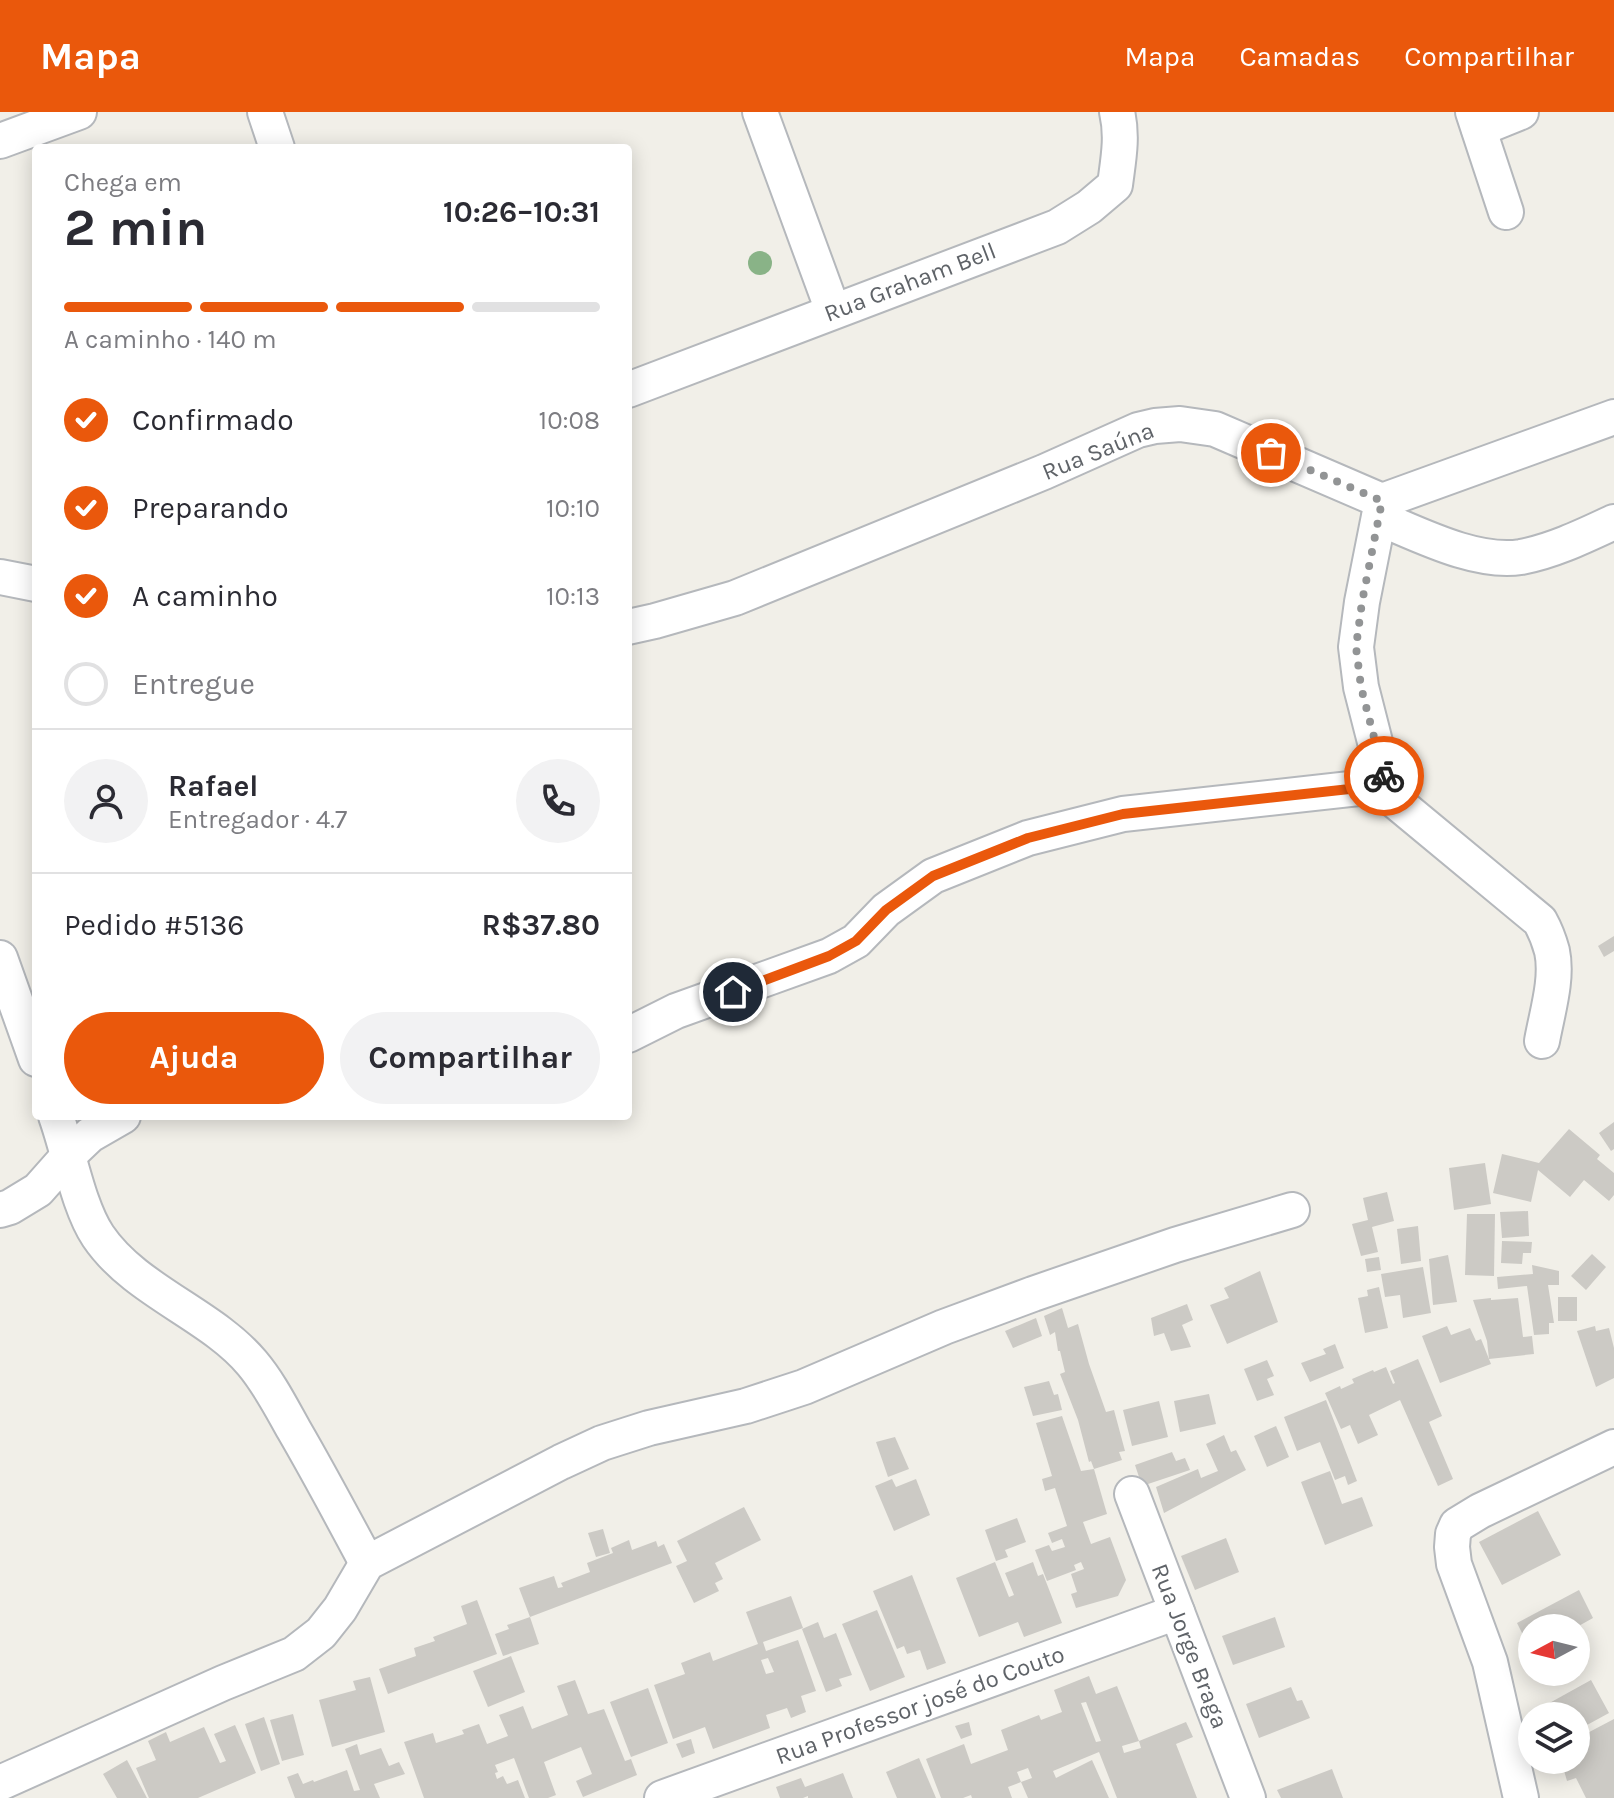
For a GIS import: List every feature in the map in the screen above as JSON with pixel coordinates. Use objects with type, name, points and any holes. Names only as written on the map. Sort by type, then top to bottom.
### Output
[{"type":"street","points":[[0,141],[79,112]]},
{"type":"street","points":[[265,112],[276,144]]},
{"type":"street","points":[[760,112],[833,311]]},
{"type":"street","name":"Rua Graham Bell","points":[[632,388],[1057,227],[1089,207],[1115,185],[1120,150],[1117,112]]},
{"type":"street","points":[[1506,212],[1476,121],[1521,112]]},
{"type":"street","points":[[1542,1041],[1553,972],[1552,952],[1540,921],[1394,800],[1386,785],[1361,687],[1356,647],[1380,509],[1614,417]]},
{"type":"street","name":"Rua Saúna","points":[[632,626],[735,598],[1044,472],[1138,430],[1155,426],[1180,424],[1215,429],[1456,548],[1483,556],[1518,557],[1551,549],[1614,522]]},
{"type":"street","points":[[0,577],[32,583]]},
{"type":"street","points":[[632,1033],[676,1011],[829,956],[856,941],[886,910],[933,876],[1028,838],[1123,814],[1386,785]]},
{"type":"street","points":[[0,958],[32,1048]]},
{"type":"street","points":[[62,1134],[90,1135],[116,1120]]},
{"type":"street","points":[[0,1210],[38,1190],[62,1134]]},
{"type":"street","points":[[62,1134],[82,1199],[98,1235],[115,1256],[145,1282],[231,1342],[253,1363],[321,1476],[367,1563]]},
{"type":"street","points":[[0,1783],[294,1654],[331,1621],[367,1563],[602,1443],[649,1428],[746,1406],[804,1387],[944,1327],[1033,1294],[1175,1245],[1292,1210]]},
{"type":"street","points":[[1521,1798],[1490,1662],[1454,1564],[1453,1534],[1457,1525],[1480,1511],[1614,1447]]},
{"type":"street","name":"Rua Jorge Braga","points":[[1132,1494],[1248,1798]]},
{"type":"street","name":"Rua Professor josé do Couto","points":[[662,1798],[1177,1612]]},
{"type":"building","points":[[1614,936],[1614,951],[1604,957],[1598,946]]},
{"type":"building","points":[[1614,1122],[1614,1149],[1611,1151],[1599,1133]]},
{"type":"building","points":[[1569,1129],[1600,1155],[1597,1159],[1614,1173],[1614,1195],[1609,1201],[1584,1180],[1570,1197],[1538,1170],[1531,1202],[1493,1193],[1502,1154],[1539,1163]]},
{"type":"building","points":[[1485,1163],[1491,1204],[1454,1210],[1449,1168]]},
{"type":"building","points":[[1387,1192],[1394,1221],[1372,1227],[1378,1252],[1361,1256],[1352,1224],[1368,1220],[1363,1198]]},
{"type":"building","points":[[1528,1211],[1529,1236],[1502,1238],[1500,1212]]},
{"type":"building","points":[[1467,1214],[1495,1214],[1494,1276],[1465,1275]]},
{"type":"building","points":[[1418,1226],[1421,1261],[1401,1264],[1397,1229]]},
{"type":"building","points":[[1502,1241],[1532,1242],[1531,1253],[1523,1253],[1522,1264],[1501,1263]]},
{"type":"building","points":[[1592,1254],[1606,1267],[1586,1290],[1571,1276]]},
{"type":"building","points":[[1448,1255],[1457,1302],[1433,1305],[1429,1259]]},
{"type":"building","points":[[1379,1257],[1381,1270],[1367,1272],[1365,1259]]},
{"type":"building","points":[[1532,1265],[1559,1271],[1559,1285],[1548,1285],[1554,1323],[1549,1323],[1549,1334],[1534,1335],[1527,1286],[1498,1289],[1497,1277],[1533,1274]]},
{"type":"building","points":[[1423,1267],[1431,1313],[1403,1318],[1400,1295],[1385,1297],[1381,1274]]},
{"type":"building","points":[[1260,1271],[1278,1322],[1227,1344],[1210,1305],[1229,1298],[1224,1288]]},
{"type":"building","points":[[1379,1287],[1388,1328],[1365,1333],[1358,1298],[1368,1296],[1367,1290]]},
{"type":"building","points":[[1558,1297],[1577,1297],[1577,1321],[1558,1321]]},
{"type":"building","points":[[1518,1298],[1523,1337],[1532,1336],[1534,1354],[1489,1359],[1487,1341],[1473,1300]]},
{"type":"building","points":[[1187,1304],[1193,1320],[1182,1325],[1191,1347],[1171,1351],[1164,1333],[1154,1336],[1151,1318]]},
{"type":"building","points":[[1062,1308],[1068,1328],[1078,1324],[1106,1412],[1114,1410],[1125,1451],[1119,1452],[1122,1460],[1094,1469],[1060,1374],[1065,1372],[1055,1332],[1050,1335],[1044,1316]]},
{"type":"building","points":[[1036,1318],[1042,1336],[1013,1348],[1005,1331]]},
{"type":"building","points":[[1447,1326],[1451,1335],[1470,1328],[1476,1341],[1481,1339],[1491,1364],[1440,1383],[1422,1336]]},
{"type":"building","points":[[1595,1326],[1596,1331],[1609,1328],[1614,1348],[1614,1378],[1596,1387],[1577,1331]]},
{"type":"building","points":[[1335,1344],[1344,1368],[1310,1382],[1301,1363],[1326,1354],[1323,1349]]},
{"type":"building","points":[[1418,1359],[1442,1416],[1429,1422],[1453,1479],[1438,1486],[1400,1400],[1369,1415],[1378,1435],[1358,1444],[1350,1425],[1341,1429],[1325,1393],[1340,1386],[1341,1389],[1354,1383],[1352,1379],[1386,1367],[1393,1384],[1390,1371]]},
{"type":"building","points":[[1267,1360],[1274,1376],[1267,1379],[1274,1395],[1257,1401],[1244,1369]]},
{"type":"building","points":[[1049,1381],[1054,1395],[1058,1394],[1062,1410],[1033,1416],[1024,1387]]},
{"type":"building","points":[[1209,1394],[1216,1424],[1180,1432],[1174,1401]]},
{"type":"building","points":[[1326,1400],[1357,1481],[1348,1485],[1345,1476],[1335,1480],[1320,1442],[1297,1451],[1284,1417]]},
{"type":"building","points":[[1159,1401],[1168,1437],[1132,1446],[1123,1410]]},
{"type":"building","points":[[1062,1416],[1081,1471],[1094,1469],[1107,1514],[1083,1522],[1091,1544],[1110,1537],[1126,1580],[1118,1596],[1076,1608],[1071,1594],[1077,1592],[1071,1574],[1084,1569],[1081,1562],[1074,1565],[1076,1570],[1047,1581],[1035,1550],[1049,1545],[1052,1551],[1065,1547],[1062,1539],[1052,1543],[1048,1533],[1067,1526],[1055,1488],[1045,1491],[1042,1479],[1052,1476],[1036,1423]]},
{"type":"building","points":[[1276,1426],[1289,1457],[1267,1467],[1254,1436]]},
{"type":"building","points":[[1224,1435],[1231,1452],[1236,1450],[1246,1470],[1164,1513],[1156,1487],[1198,1469],[1201,1478],[1218,1471],[1206,1444]]},
{"type":"building","points":[[895,1437],[909,1469],[888,1477],[876,1442]]},
{"type":"building","points":[[1172,1452],[1176,1461],[1185,1458],[1190,1470],[1142,1486],[1135,1465]]},
{"type":"building","points":[[1330,1471],[1342,1504],[1362,1497],[1373,1526],[1325,1545],[1301,1482]]},
{"type":"building","points":[[892,1479],[896,1487],[916,1479],[930,1515],[894,1531],[875,1486]]},
{"type":"building","points":[[744,1507],[761,1540],[715,1563],[723,1579],[715,1583],[719,1591],[694,1603],[676,1566],[687,1561],[677,1541]]},
{"type":"building","points":[[1538,1511],[1561,1555],[1502,1585],[1479,1542]]},
{"type":"building","points":[[1017,1518],[1026,1542],[1005,1550],[1008,1557],[996,1561],[985,1530]]},
{"type":"building","points":[[603,1529],[610,1553],[596,1557],[588,1533]]},
{"type":"building","points":[[1226,1538],[1239,1572],[1195,1590],[1181,1556]]},
{"type":"building","points":[[629,1540],[632,1550],[656,1541],[658,1547],[664,1544],[672,1563],[530,1617],[519,1588],[554,1576],[558,1588],[563,1587],[561,1583],[590,1572],[587,1563],[613,1553],[611,1548]]},
{"type":"building","points":[[995,1562],[1009,1597],[1014,1595],[1005,1573],[1033,1562],[1038,1576],[1043,1574],[1062,1623],[1024,1637],[1018,1622],[979,1637],[956,1578]]},
{"type":"building","points":[[912,1575],[946,1663],[927,1670],[920,1650],[907,1654],[904,1646],[897,1649],[873,1591]]},
{"type":"building","points":[[1579,1590],[1593,1618],[1590,1620],[1590,1614],[1534,1614]]},
{"type":"building","points":[[791,1596],[803,1628],[763,1642],[766,1651],[798,1640],[816,1691],[801,1696],[806,1712],[791,1718],[787,1708],[766,1715],[770,1728],[713,1749],[705,1727],[673,1739],[654,1685],[685,1674],[681,1663],[710,1652],[713,1661],[758,1644],[746,1612]],"holes":[[[768,1658],[774,1672],[766,1674],[761,1660]]]},
{"type":"building","points":[[477,1600],[497,1654],[388,1694],[379,1669],[416,1656],[414,1648],[467,1624],[461,1606]]},
{"type":"building","points":[[877,1610],[905,1677],[870,1691],[842,1624]]},
{"type":"building","points":[[530,1617],[539,1644],[503,1656],[495,1634],[509,1629],[507,1625]]},
{"type":"building","points":[[1275,1617],[1285,1647],[1233,1665],[1222,1636]]},
{"type":"building","points":[[818,1622],[824,1638],[836,1633],[852,1675],[839,1679],[842,1686],[826,1692],[802,1629]]},
{"type":"building","points":[[511,1656],[525,1692],[488,1707],[473,1671]]},
{"type":"building","points":[[1089,1676],[1096,1694],[1117,1686],[1139,1741],[1186,1722],[1193,1737],[1176,1744],[1197,1798],[1117,1798],[1099,1752],[1053,1771],[1056,1778],[1092,1760],[1109,1798],[1028,1798],[1021,1782],[1008,1787],[1012,1798],[972,1798],[971,1795],[941,1798],[926,1759],[964,1744],[971,1764],[1008,1750],[1001,1730],[1039,1715],[1041,1720],[1062,1712],[1054,1690]],"holes":[[[1086,1702],[1101,1741],[1096,1742],[1081,1703]],[[1139,1741],[1141,1748],[1124,1753],[1122,1746]],[[1028,1768],[1032,1778],[1021,1782],[1017,1772]]]},
{"type":"building","points":[[370,1677],[385,1732],[332,1747],[319,1700],[356,1690],[353,1681]]},
{"type":"building","points":[[575,1680],[588,1714],[604,1709],[625,1761],[631,1759],[637,1775],[583,1797],[576,1781],[592,1774],[581,1747],[544,1762],[556,1795],[548,1798],[529,1798],[514,1758],[495,1765],[498,1772],[495,1773],[497,1779],[503,1776],[507,1784],[518,1780],[525,1798],[424,1798],[404,1742],[433,1733],[436,1743],[464,1734],[462,1730],[479,1724],[487,1744],[508,1736],[499,1715],[523,1706],[532,1729],[568,1715],[557,1686]]},
{"type":"building","points":[[1590,1681],[1609,1713],[1590,1723],[1590,1702],[1551,1702],[1580,1686],[1590,1686]]},
{"type":"building","points":[[1291,1687],[1297,1701],[1302,1700],[1310,1718],[1259,1738],[1246,1704]]},
{"type":"building","points":[[648,1688],[668,1743],[631,1757],[610,1702]]},
{"type":"building","points":[[293,1714],[304,1755],[282,1761],[270,1720]]},
{"type":"building","points":[[264,1717],[280,1764],[261,1771],[245,1724]]},
{"type":"building","points":[[1614,1719],[1614,1798],[1586,1798],[1576,1778],[1567,1781],[1565,1774],[1590,1774],[1590,1732]]},
{"type":"building","points":[[969,1722],[972,1735],[961,1739],[955,1726]]},
{"type":"building","points":[[235,1725],[256,1773],[198,1798],[149,1798],[136,1768],[156,1760],[148,1741],[166,1732],[170,1742],[204,1727],[220,1763],[226,1761],[214,1734]]},
{"type":"building","points":[[691,1739],[695,1753],[682,1758],[676,1744]]},
{"type":"building","points":[[357,1744],[360,1755],[381,1748],[389,1766],[399,1762],[405,1774],[374,1784],[380,1798],[295,1798],[287,1777],[298,1773],[303,1784],[347,1770],[354,1791],[360,1790],[345,1749]]},
{"type":"building","points":[[919,1758],[936,1798],[897,1798],[886,1772]]},
{"type":"building","points":[[127,1760],[147,1798],[117,1798],[103,1774]]},
{"type":"building","points":[[1332,1769],[1343,1798],[1281,1798],[1277,1790]]},
{"type":"building","points":[[843,1773],[853,1798],[780,1798],[776,1787],[801,1778],[805,1787]]},
{"type":"way so far","points":[[1271,453],[1382,501],[1356,647],[1361,687],[1384,776]]},
{"type":"route","points":[[733,992],[829,956],[856,941],[886,910],[933,876],[1028,838],[1123,814],[1386,785],[1384,776]]}]
